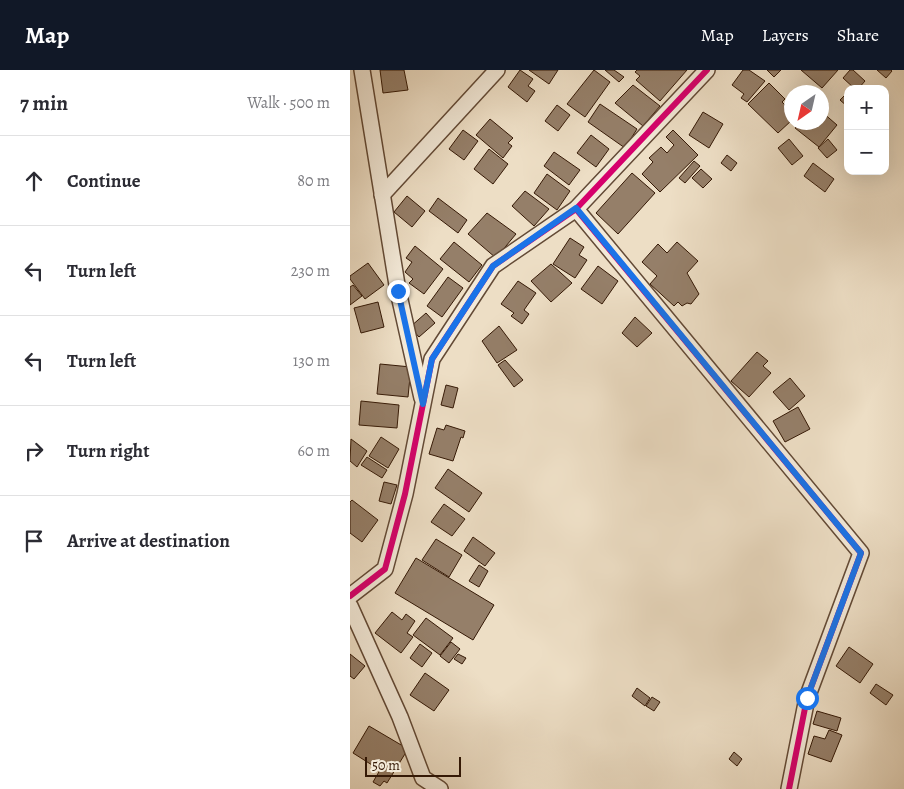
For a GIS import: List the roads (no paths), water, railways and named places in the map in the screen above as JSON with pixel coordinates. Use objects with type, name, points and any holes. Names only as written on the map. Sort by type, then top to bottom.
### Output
[{"type":"street","points":[[362,70],[398,291],[423,404]]},
{"type":"street","points":[[382,194],[497,70]]},
{"type":"street","points":[[350,596],[385,569],[405,494],[432,359],[493,266],[576,208],[707,70]]},
{"type":"street","points":[[576,208],[861,553],[807,698],[789,789]]},
{"type":"street","points":[[350,606],[400,717],[424,778],[440,789]]}]
